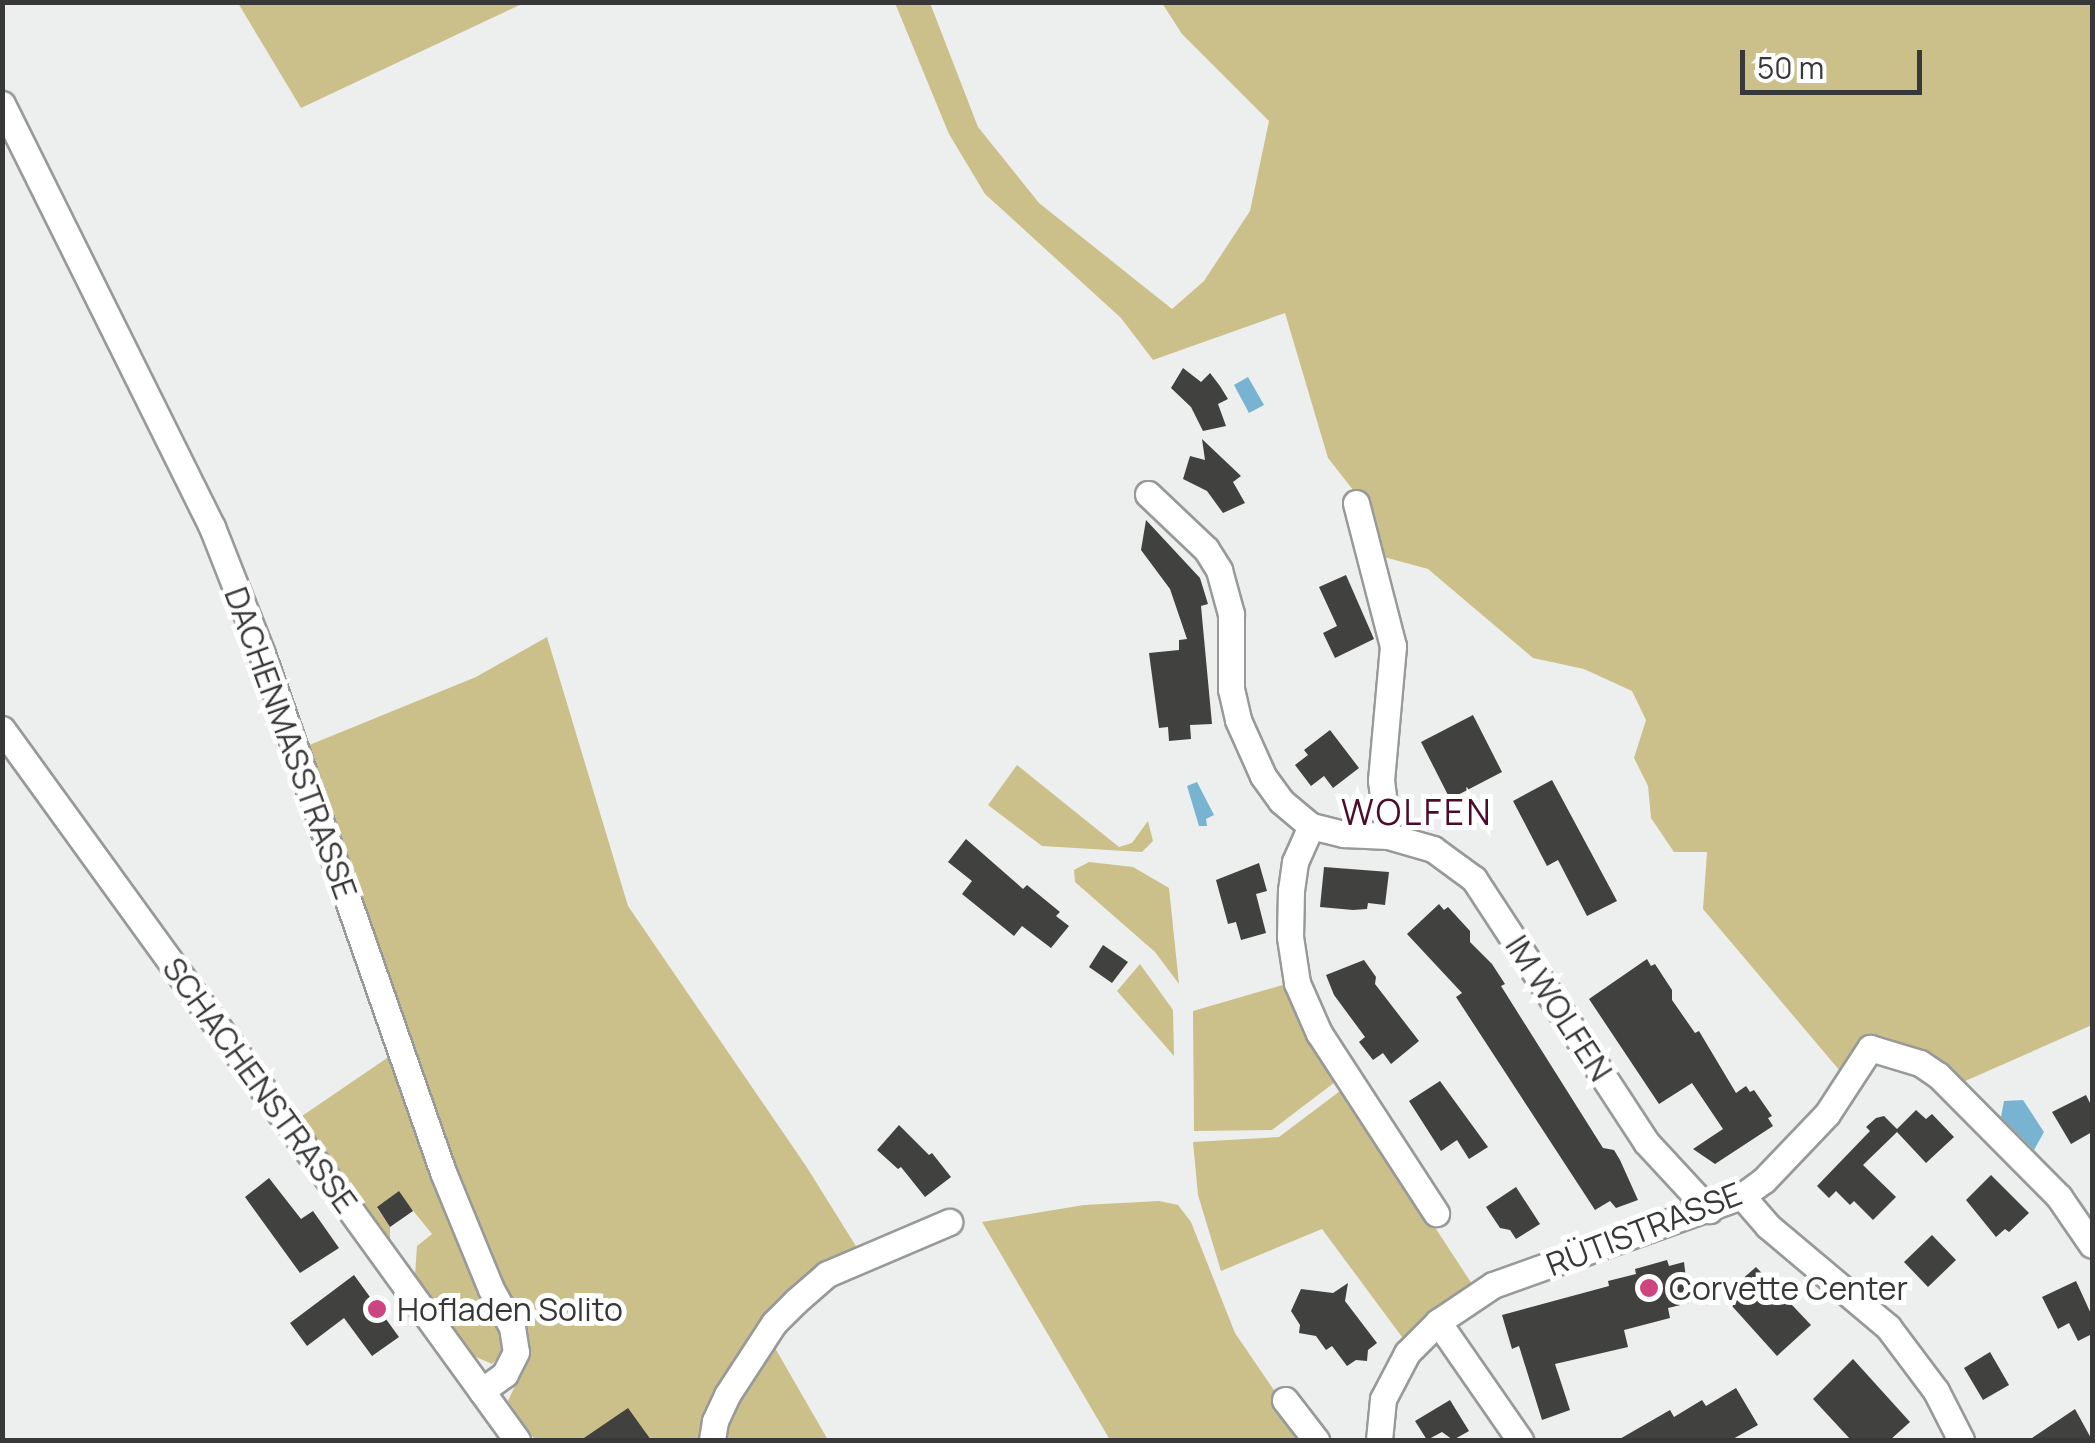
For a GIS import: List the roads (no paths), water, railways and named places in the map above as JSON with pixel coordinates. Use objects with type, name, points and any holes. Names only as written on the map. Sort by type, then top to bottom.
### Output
[{"type":"street","name":"DACHENMASSTRASSE","points":[[2,104],[212,527],[262,654],[443,1172],[490,1288],[512,1327],[516,1352],[505,1374],[482,1391]]},
{"type":"street","points":[[1148,494],[1206,549],[1219,570],[1231,614],[1230,675],[1238,720],[1262,776],[1281,801],[1311,826],[1295,862],[1291,890],[1290,937],[1297,983],[1318,1033],[1436,1213]]},
{"type":"street","points":[[1356,502],[1394,646],[1382,780],[1388,836]]},
{"type":"street","name":"SCHACHENSTRASSE","points":[[2,729],[516,1440]]},
{"type":"street","name":"IM WOLFEN","points":[[1311,826],[1344,834],[1388,836],[1434,849],[1474,879],[1646,1142],[1709,1210]]},
{"type":"street","name":"RÜTISTRASSE","points":[[1379,1440],[1383,1398],[1407,1352],[1438,1322],[1492,1285],[1742,1196],[1764,1180],[1828,1114],[1870,1048],[1920,1064],[1938,1075],[2059,1197],[2092,1245]]},
{"type":"street","points":[[1742,1196],[1768,1226],[1888,1326],[1936,1391],[1961,1440]]},
{"type":"street","points":[[712,1440],[715,1421],[728,1395],[774,1323],[796,1301],[827,1274],[950,1222]]},
{"type":"street","points":[[1438,1322],[1520,1440]]},
{"type":"street","points":[[1285,1400],[1316,1440]]},
{"type":"water","points":[[1248,377],[1264,405],[1249,413],[1234,385]]},
{"type":"water","points":[[1197,782],[1214,815],[1206,819],[1207,826],[1199,826],[1187,786]]},
{"type":"water","points":[[2023,1100],[2044,1132],[2034,1150],[2001,1117],[2004,1101]]},
{"type":"place","name":"Corvette Center","points":[[1649,1288]]},
{"type":"place","name":"Hofladen Solito","points":[[377,1309]]},
{"type":"district","name":"WOLFEN","points":[[1417,812]]}]
